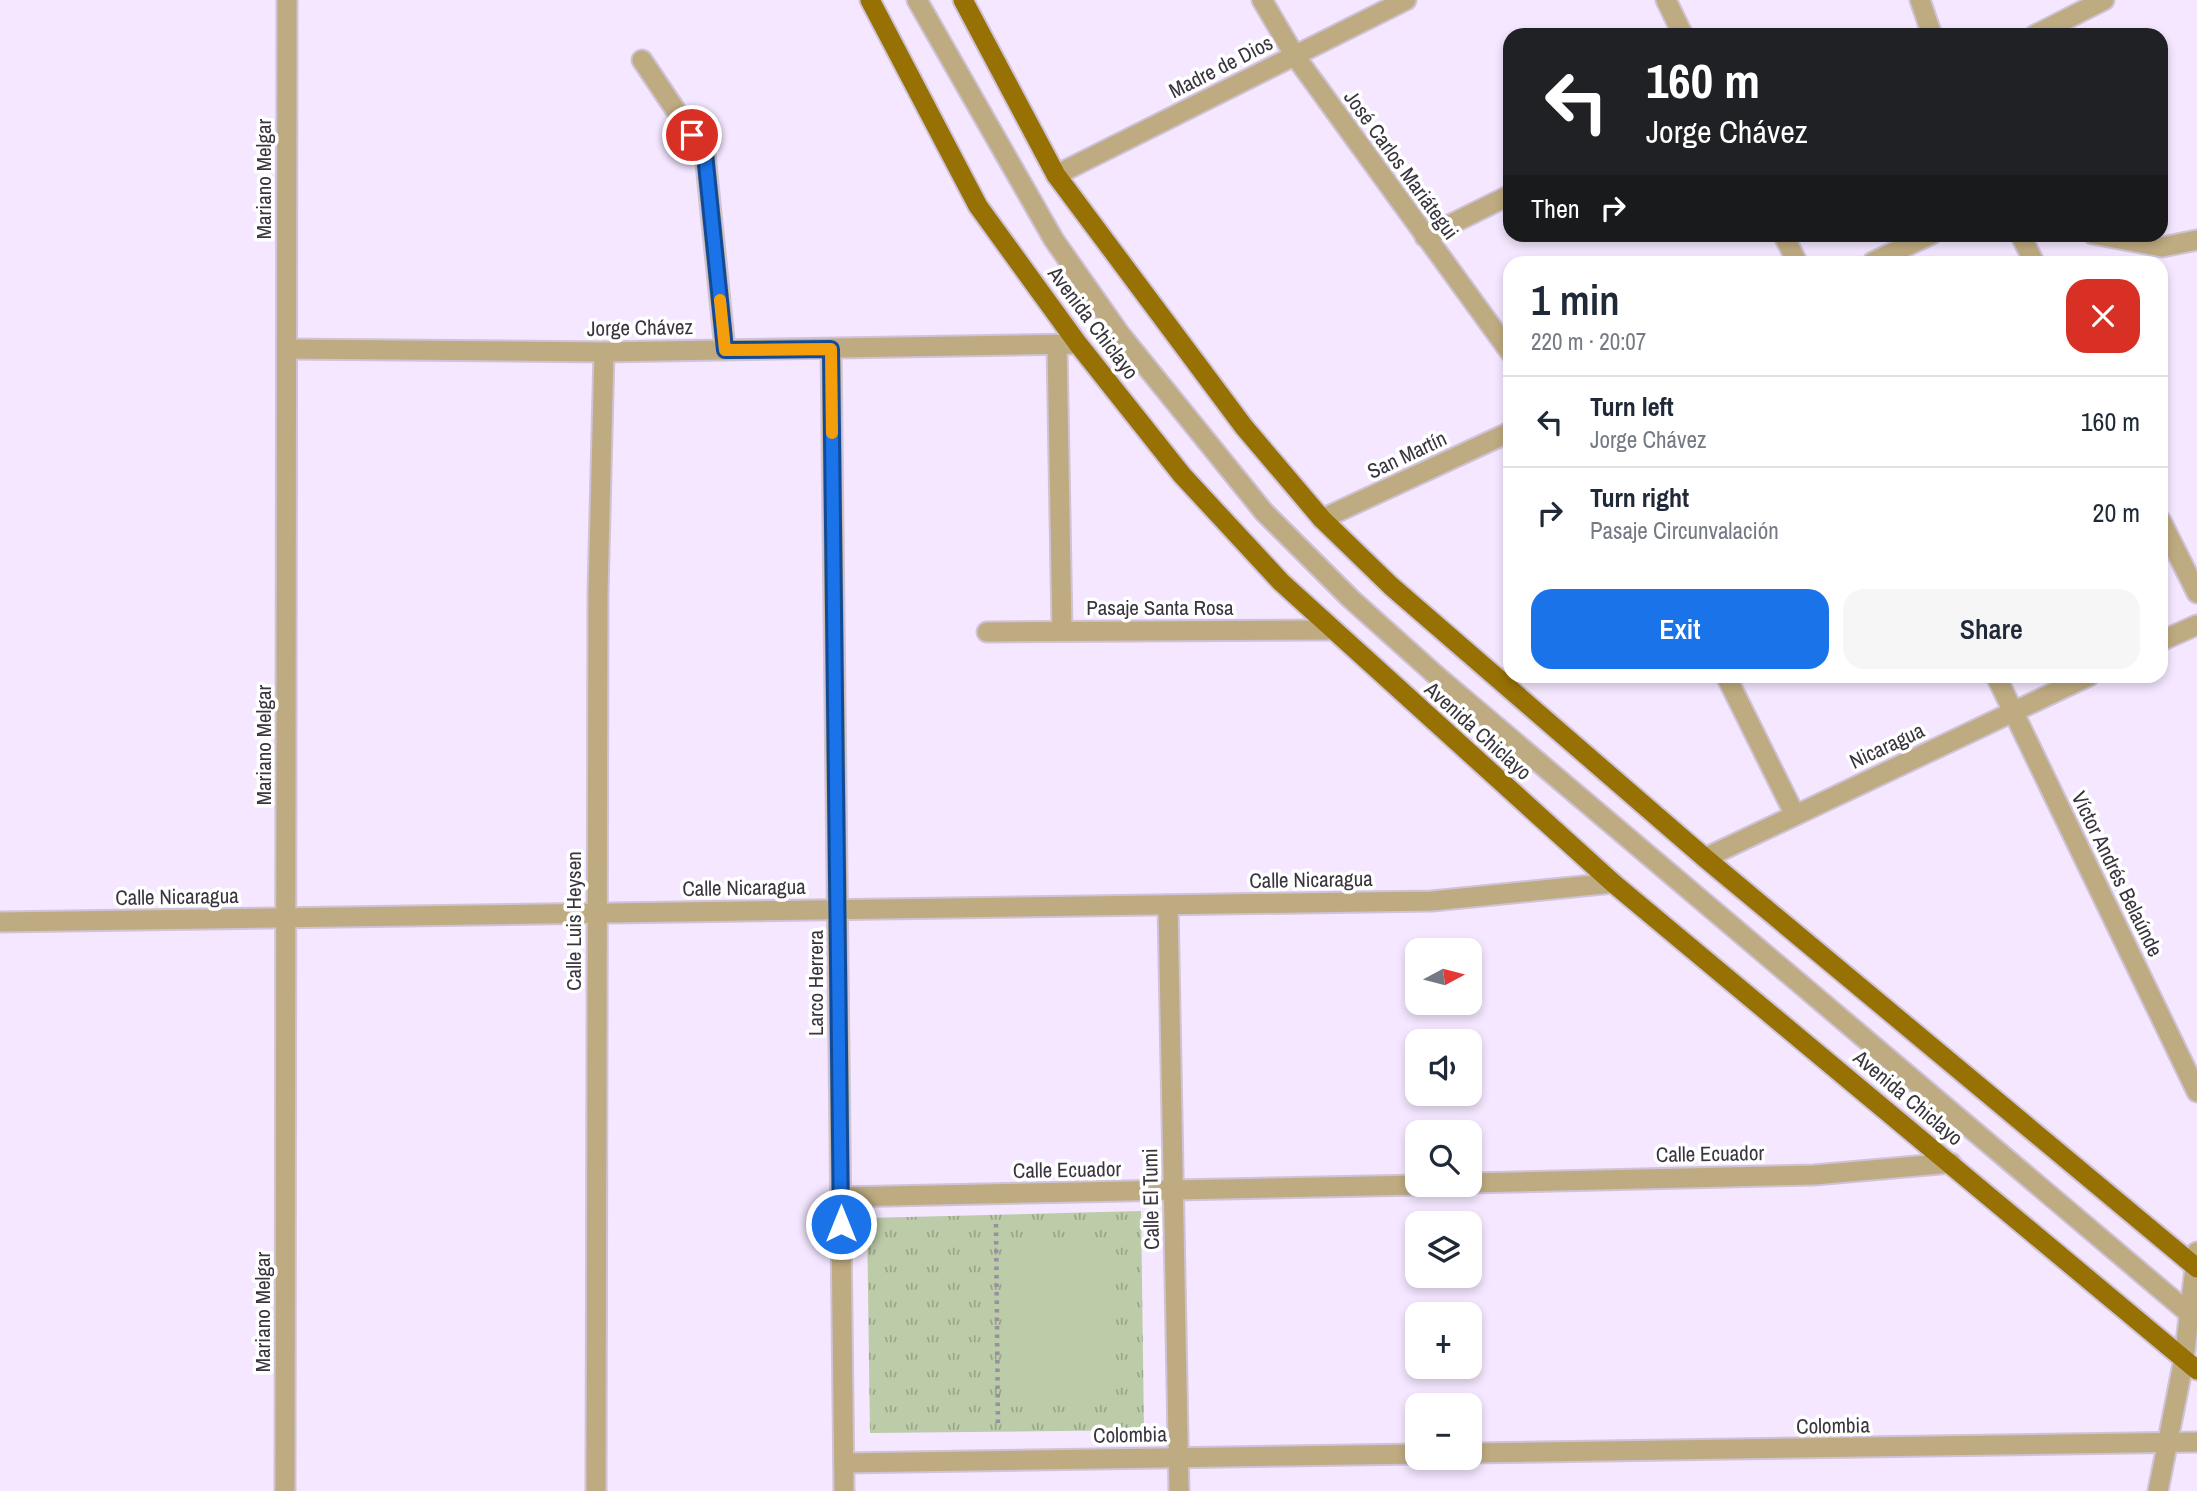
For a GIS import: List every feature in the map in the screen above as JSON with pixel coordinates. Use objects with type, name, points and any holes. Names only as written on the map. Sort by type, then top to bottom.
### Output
[{"type":"main road","name":"Avenida Chiclayo","points":[[870,0],[978,206],[1078,344],[1182,475],[1281,582],[1613,883],[2190,1364]]},
{"type":"main road","points":[[963,0],[1056,175],[1236,416],[1322,519],[1391,586],[1705,858],[2196,1261]]},
{"type":"street","name":"Mariano Melgar","points":[[285,1491],[287,0]]},
{"type":"street","name":"Avenida Chiclayo","points":[[917,0],[1054,240],[1120,334],[1264,512],[1351,599],[1438,677],[2193,1317]]},
{"type":"street","name":"José Carlos Mariátegui","points":[[1262,0],[1295,56],[1503,343]]},
{"type":"street","name":"Madre de Dios","points":[[1056,175],[1406,0]]},
{"type":"street","points":[[1665,0],[1679,28]]},
{"type":"street","points":[[1920,0],[1930,28]]},
{"type":"street","points":[[2049,28],[2104,0]]},
{"type":"street","points":[[642,60],[705,154],[725,350]]},
{"type":"street","points":[[1425,237],[1503,198]]},
{"type":"street","points":[[2135,242],[2162,247],[2197,240]]},
{"type":"street","points":[[1885,256],[1915,242]]},
{"type":"street","name":"Jorge Chávez","points":[[287,349],[604,352],[1078,344]]},
{"type":"street","points":[[1057,345],[1062,631]]},
{"type":"street","name":"Larco Herrera","points":[[831,349],[844,1491]]},
{"type":"street","name":"Calle Luis Heysen","points":[[596,1491],[598,593],[604,352]]},
{"type":"street","name":"San Martín","points":[[1322,519],[1503,435]]},
{"type":"street","points":[[2168,535],[2197,593]]},
{"type":"street","points":[[2168,638],[2197,625]]},
{"type":"street","name":"Pasaje Santa Rosa","points":[[987,632],[1332,629]]},
{"type":"street","points":[[1729,683],[1795,815]]},
{"type":"street","name":"Víctor Andrés Belaúnde","points":[[1999,683],[2197,1092]]},
{"type":"street","name":"Nicaragua","points":[[1705,858],[2074,683]]},
{"type":"street","name":"Calle Nicaragua","points":[[0,922],[1432,901],[1613,883]]},
{"type":"street","name":"Calle El Tumi","points":[[1168,905],[1180,1491]]},
{"type":"street","name":"Calle Ecuador","points":[[1482,1183],[1814,1175],[1951,1163]]},
{"type":"street","name":"Calle Ecuador","points":[[841,1197],[1405,1185]]},
{"type":"street","points":[[2158,1491],[2167,1444],[2190,1364],[2196,1261]]},
{"type":"street","name":"Colombia","points":[[1482,1453],[2197,1443]]},
{"type":"street","name":"Colombia","points":[[844,1463],[1405,1454]]},
{"type":"path","points":[[996,1224],[998,1426]]},
{"type":"green space","points":[[1141,1211],[1144,1430],[870,1433],[867,1218]]},
{"type":"green space","points":[[1111,1242],[1115,1404],[1010,1407],[1006,1244]]},
{"type":"slow traffic","points":[[720,300],[725,350],[831,349],[832,433]]},
{"type":"route","points":[[692,135],[705,154],[725,350],[831,349],[841,1224]]}]
